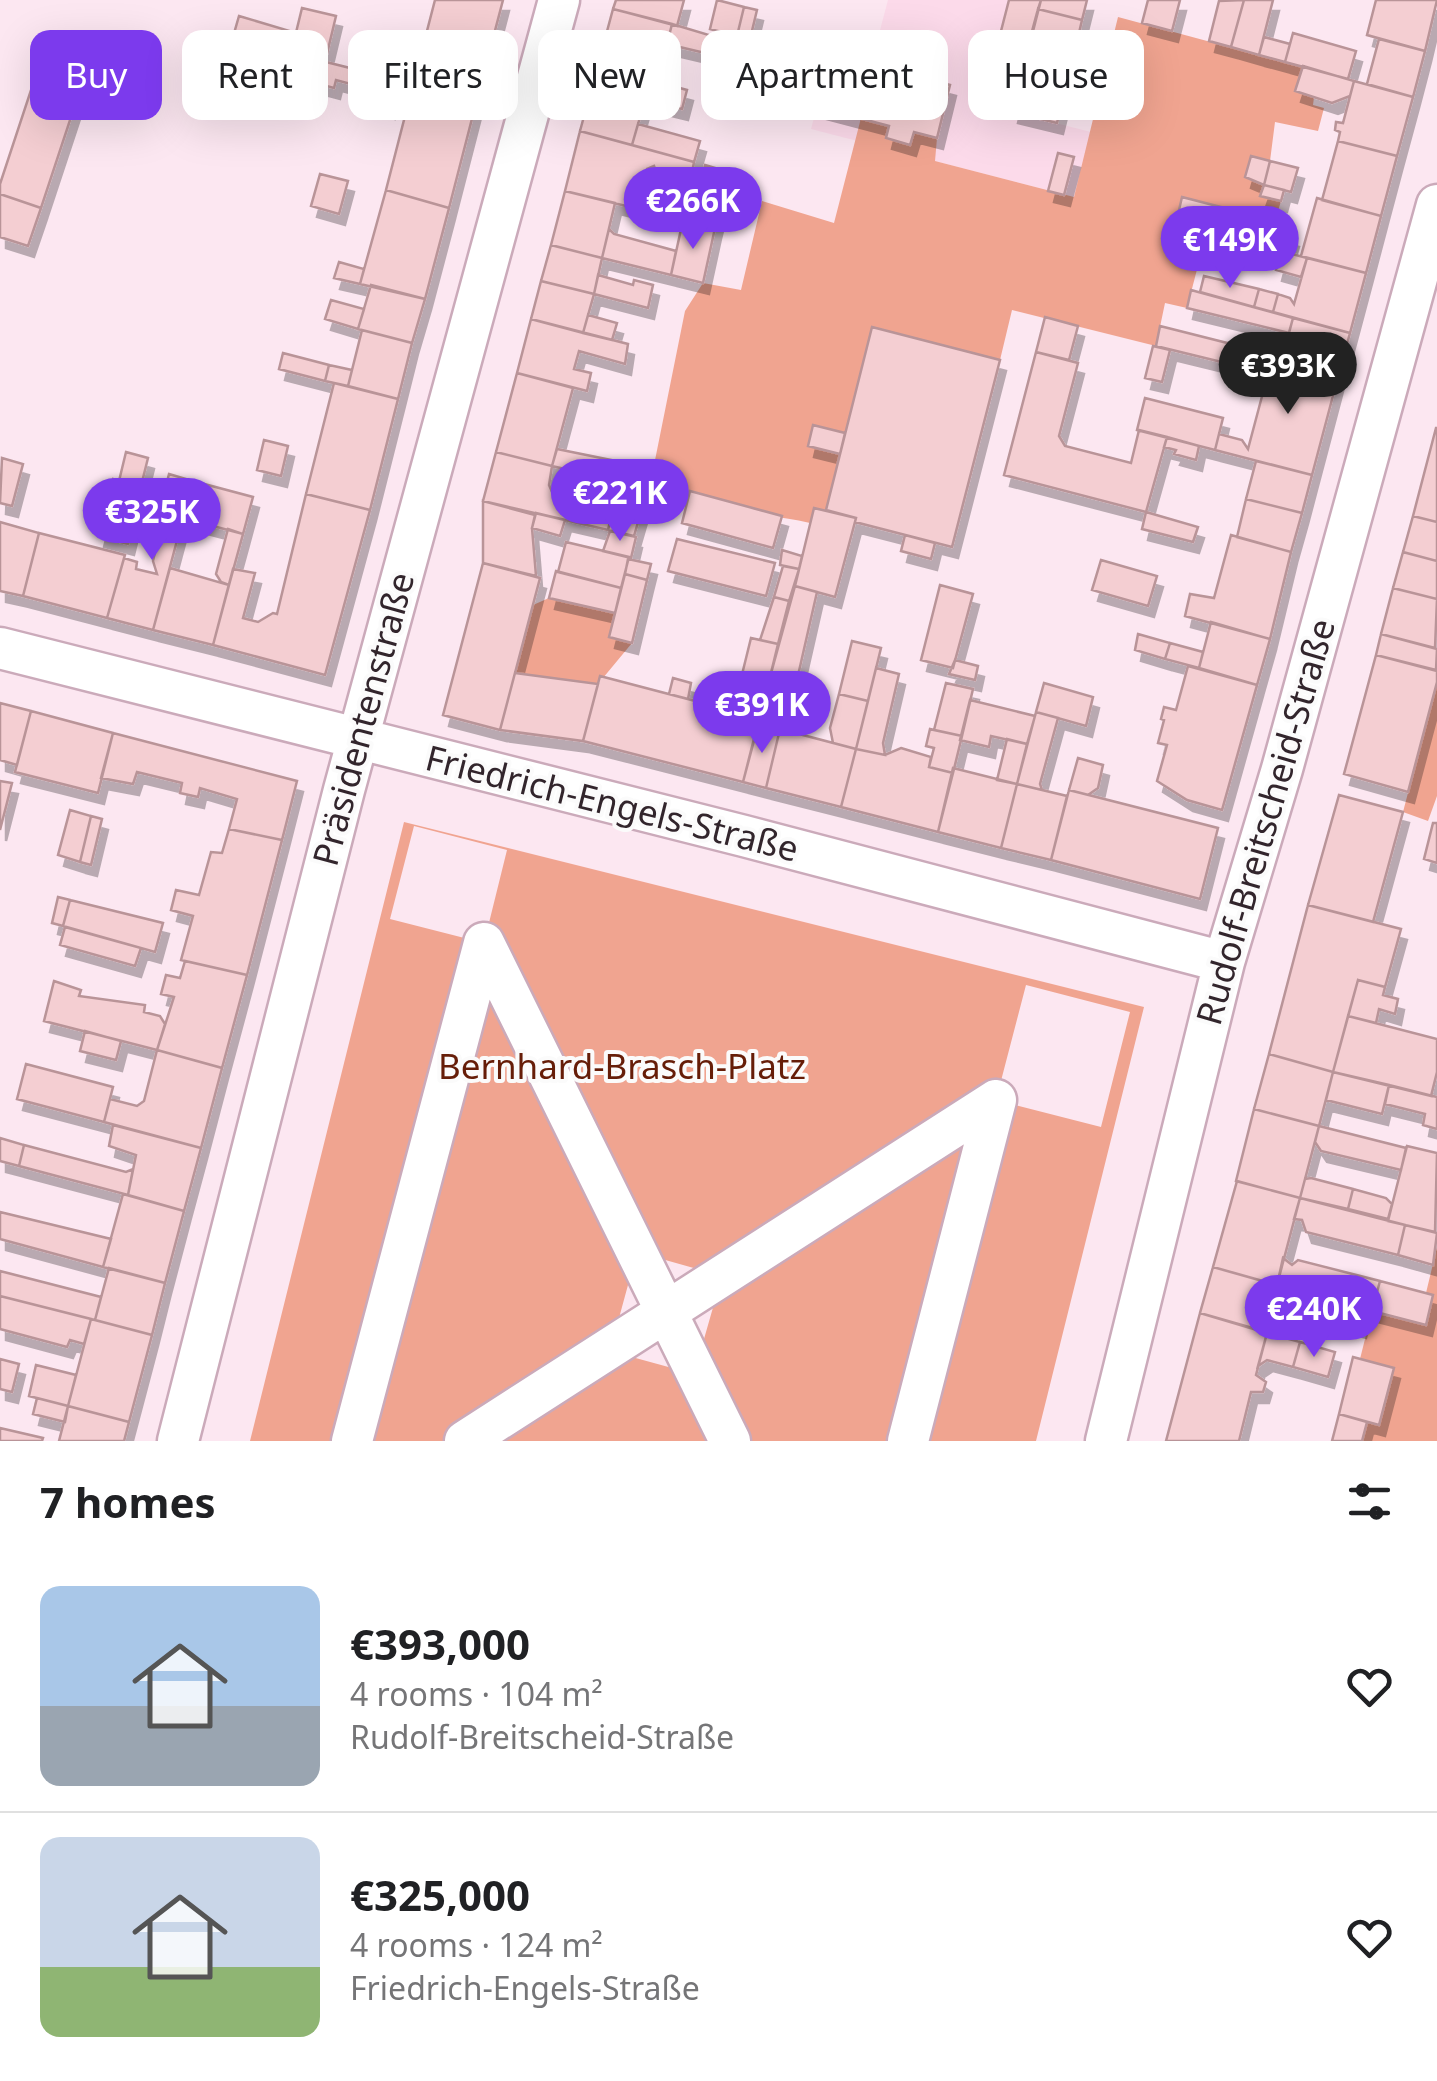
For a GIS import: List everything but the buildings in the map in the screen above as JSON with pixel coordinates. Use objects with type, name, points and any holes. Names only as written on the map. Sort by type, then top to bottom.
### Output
[{"type":"street","name":"Präsidentenstraße","points":[[178,1441],[358,740],[559,0]]},
{"type":"street","name":"Rudolf-Breitscheid-Straße","points":[[1106,1441],[1224,962],[1282,769],[1437,205]]},
{"type":"street","name":"Friedrich-Engels-Straße","points":[[0,648],[1224,962]]},
{"type":"street","points":[[352,1441],[484,943],[730,1441]]},
{"type":"street","points":[[464,1441],[996,1100],[908,1441]]},
{"type":"shaded area","points":[[888,0],[1041,0],[1033,30],[968,30],[968,120],[1044,120],[1091,132],[1074,197],[811,129],[813,120],[948,120],[948,30],[880,30]]},
{"type":"green space","points":[[1118,17],[1303,67],[1295,91],[1314,97],[1313,105],[1324,108],[1318,131],[1275,122],[1270,161],[1251,156],[1245,177],[1264,182],[1261,196],[1281,201],[1272,231],[1245,224],[1248,214],[1182,197],[1176,223],[1245,241],[1238,264],[1201,254],[1187,308],[1165,303],[1156,346],[1012,310],[1000,360],[873,327],[845,433],[813,426],[808,446],[840,454],[826,510],[814,508],[810,523],[706,507],[650,485],[685,311],[703,283],[741,290],[762,201],[834,223],[860,120],[889,126],[886,138],[910,144],[914,132],[937,138],[935,161],[1074,197],[1093,120],[1144,120],[1144,30],[1115,30]]},
{"type":"green space","points":[[549,598],[615,613],[610,637],[632,643],[598,684],[515,673],[533,605]]},
{"type":"green space","points":[[1437,682],[1437,796],[1428,821],[1403,812]]},
{"type":"green space","name":"Bernhard-Brasch-Platz","points":[[404,822],[1144,1007],[1036,1441],[250,1441]],"holes":[[[414,826],[507,850],[484,943],[390,919]],[[1026,985],[1130,1012],[1101,1127],[996,1100]],[[637,1252],[722,1276],[694,1374],[610,1351]]]},
{"type":"green space","points":[[1437,1247],[1437,1441],[1362,1441],[1367,1422],[1380,1424],[1394,1369],[1360,1359],[1372,1311],[1426,1325],[1433,1295],[1426,1293]]}]
